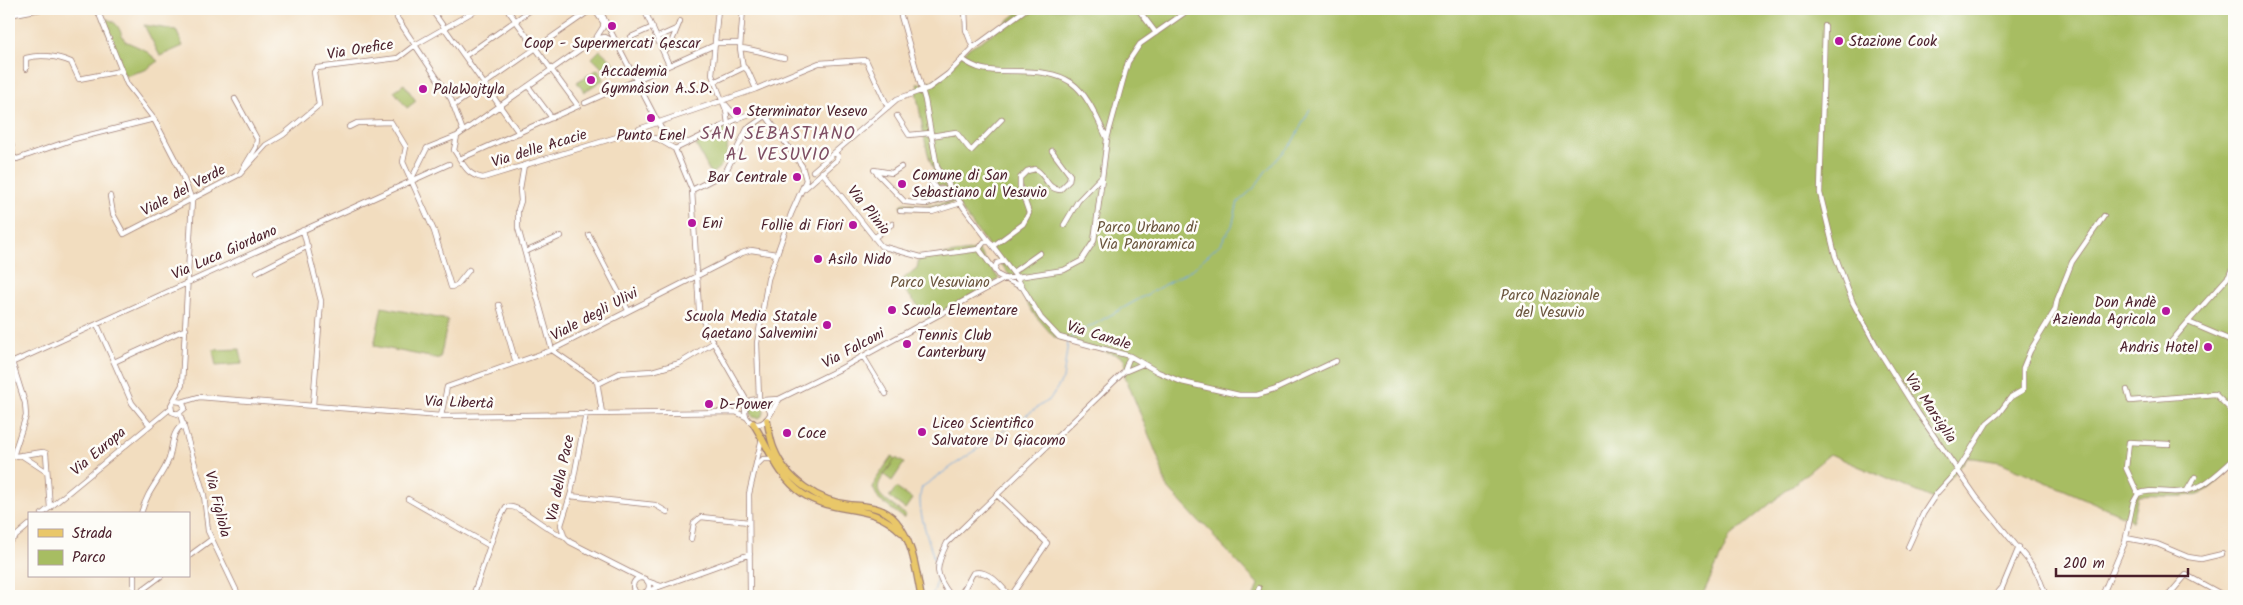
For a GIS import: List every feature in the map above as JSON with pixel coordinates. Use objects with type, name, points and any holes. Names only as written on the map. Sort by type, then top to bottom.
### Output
[{"type":"main road","points":[[766,420],[773,448],[778,459],[797,482],[833,501],[869,506],[884,512],[896,520],[907,540],[921,596]]},
{"type":"main road","points":[[753,423],[771,458],[786,478],[805,495],[828,505],[877,514],[894,525],[907,540]]},
{"type":"street","points":[[9,14],[41,9]]},
{"type":"street","points":[[97,9],[120,71],[127,84],[154,119],[179,167],[192,200],[182,385],[171,408],[174,413],[180,414],[185,408],[182,402],[175,400]]},
{"type":"street","points":[[397,9],[397,18],[453,106],[463,131]]},
{"type":"street","points":[[431,9],[519,133]]},
{"type":"street","name":"Via Orefice","points":[[240,174],[266,145],[283,135],[319,105],[314,72],[317,68],[398,58],[415,45],[478,9]]},
{"type":"street","points":[[460,159],[578,106],[507,9]]},
{"type":"street","points":[[465,56],[532,9]]},
{"type":"street","points":[[453,106],[593,9],[603,23]]},
{"type":"street","points":[[599,9],[664,134],[674,140],[689,142]]},
{"type":"street","points":[[644,9],[669,65]]},
{"type":"street","points":[[718,9],[712,74],[722,100],[728,124]]},
{"type":"street","points":[[743,9],[740,46],[744,67],[748,71],[756,89]]},
{"type":"street","name":"Via Canale","points":[[899,9],[922,90],[937,167],[961,203],[1017,278],[1041,318],[1053,332],[1069,339],[1130,356],[1182,382],[1224,393],[1257,394],[1274,390],[1336,361]]},
{"type":"street","points":[[965,9],[966,30],[973,48]]},
{"type":"street","points":[[813,172],[897,99],[922,90],[948,74],[973,48],[1026,9]]},
{"type":"street","points":[[1138,9],[1156,33]]},
{"type":"street","name":"Via Falconi","points":[[761,400],[780,399],[1004,279],[1064,270],[1078,264],[1094,241],[1107,139],[1128,62],[1140,44],[1190,9]]},
{"type":"street","points":[[595,39],[604,17]]},
{"type":"street","points":[[663,50],[669,48],[680,21]]},
{"type":"street","name":"Via Marsiglia","points":[[1825,26],[1825,80],[1819,167],[1820,193],[1835,255],[1853,304],[1918,413],[1977,498],[2019,547],[2038,575],[2046,596]]},
{"type":"street","points":[[631,37],[653,27]]},
{"type":"street","points":[[658,37],[676,29]]},
{"type":"street","points":[[410,181],[416,174],[425,151],[431,145],[457,136],[595,39],[605,37],[617,44]]},
{"type":"street","points":[[585,103],[715,44],[740,46],[759,53],[784,58]]},
{"type":"street","points":[[26,69],[26,58],[33,56],[58,56],[71,62],[79,79],[120,71]]},
{"type":"street","points":[[962,59],[984,71],[1046,72],[1067,79],[1091,104],[1107,139]]},
{"type":"street","name":"Via delle Acacie","points":[[634,134],[638,129],[756,89],[819,63],[866,60],[888,107]]},
{"type":"street","points":[[714,82],[744,67]]},
{"type":"street","points":[[528,86],[552,118]]},
{"type":"street","name":"Viale del Verde","points":[[110,196],[114,214],[124,234],[240,174],[256,147],[257,138],[235,99]]},
{"type":"street","points":[[722,100],[738,119]]},
{"type":"street","points":[[761,400],[768,405],[770,412],[766,420],[760,424],[753,423],[746,417],[747,404],[713,343],[699,310],[692,190],[675,149],[738,119],[762,110],[805,173],[803,190]]},
{"type":"street","points":[[692,190],[725,173],[747,129],[767,116]]},
{"type":"street","points":[[897,116],[909,135],[956,132],[971,151],[1002,119]]},
{"type":"street","points":[[9,129],[13,157],[17,159],[74,139],[154,119]]},
{"type":"street","points":[[349,128],[357,123],[391,122],[406,147],[403,162],[434,231],[451,287],[457,285],[469,270]]},
{"type":"street","points":[[2234,133],[2232,138],[2234,145]]},
{"type":"street","name":"Via delle Acacie","points":[[454,150],[470,174],[484,178],[624,134],[634,134],[658,140],[675,149]]},
{"type":"street","points":[[658,140],[664,134]]},
{"type":"street","points":[[454,150],[453,145],[457,136]]},
{"type":"street","points":[[441,142],[449,144],[454,150]]},
{"type":"street","name":"Via Plinio","points":[[822,172],[881,246],[921,257],[979,249],[984,242],[992,244],[1023,224],[1029,213],[1020,187],[1020,178],[1027,171],[1035,168],[1040,171],[1048,185],[1054,189],[1060,190],[1069,181],[1070,175],[1052,151]]},
{"type":"street","points":[[761,400],[757,344],[768,279],[795,204],[803,190],[837,160],[838,156],[835,153]]},
{"type":"street","name":"Via Luca Giordano","points":[[11,363],[449,164]]},
{"type":"street","points":[[524,165],[520,189],[522,201],[518,210],[518,228],[552,350],[598,384],[602,413]]},
{"type":"street","points":[[894,190],[890,179],[892,173],[901,167]]},
{"type":"street","points":[[892,173],[874,170],[905,202],[926,204],[956,196]]},
{"type":"street","points":[[805,173],[822,172]]},
{"type":"street","points":[[1064,226],[1078,201],[1102,176]]},
{"type":"street","points":[[930,179],[937,190]]},
{"type":"street","points":[[918,204],[925,193],[952,189]]},
{"type":"street","points":[[900,211],[932,212],[961,203]]},
{"type":"street","points":[[1908,547],[1930,504],[1958,470],[1987,423],[1999,413],[2010,397],[2023,390],[2023,368],[2030,351],[2055,310],[2056,300],[2072,262],[2104,216]]},
{"type":"street","points":[[874,238],[892,224]]},
{"type":"street","points":[[304,230],[321,301],[313,405]]},
{"type":"street","points":[[589,235],[628,310]]},
{"type":"street","points":[[525,252],[561,236]]},
{"type":"street","points":[[257,272],[308,246]]},
{"type":"street","points":[[979,249],[994,270],[1004,279],[1022,288]]},
{"type":"street","name":"Viale degli Ulivi","points":[[441,416],[447,387],[552,350],[747,251],[776,254]]},
{"type":"street","points":[[1004,279],[1012,271],[1040,253]]},
{"type":"street","points":[[988,261],[994,262],[999,255]]},
{"type":"street","points":[[994,270],[997,263],[1004,261]]},
{"type":"street","points":[[2171,342],[2229,276],[2231,270]]},
{"type":"street","points":[[499,305],[516,363]]},
{"type":"street","points":[[2188,322],[2228,339],[2234,346]]},
{"type":"street","points":[[97,324],[132,403],[149,424]]},
{"type":"street","points":[[114,362],[186,329]]},
{"type":"street","points":[[598,384],[620,373],[652,371],[680,363],[713,343]]},
{"type":"street","points":[[863,356],[886,394]]},
{"type":"street","points":[[1124,372],[1130,356]]},
{"type":"street","points":[[11,363],[25,403],[26,416],[11,456],[46,453],[50,508]]},
{"type":"street","points":[[951,596],[940,581],[936,565],[947,543],[998,496],[1124,372],[1143,364]]},
{"type":"street","points":[[2127,390],[2130,401],[2215,394],[2230,409]]},
{"type":"street","name":"Via Libertà","points":[[182,402],[199,397],[441,416],[736,412],[746,417]]},
{"type":"street","points":[[2234,397],[2229,399],[2234,423]]},
{"type":"street","name":"Via Falconi","points":[[770,412],[780,399]]},
{"type":"street","points":[[736,412],[747,404],[761,400]]},
{"type":"street","name":"Via Europa","points":[[45,512],[149,424],[171,408]]},
{"type":"street","name":"Via della Pace","points":[[586,413],[570,496],[561,525],[564,536],[570,542],[647,582],[661,586]]},
{"type":"street","name":"Via Figliola","points":[[180,414],[204,495],[208,531],[239,596]]},
{"type":"street","points":[[142,512],[145,498],[168,460],[176,431],[184,424]]},
{"type":"street","points":[[751,595],[749,494],[762,438]]},
{"type":"street","points":[[2138,494],[2126,468],[2129,442],[2169,444]]},
{"type":"street","points":[[19,455],[47,472]]},
{"type":"street","points":[[755,467],[762,459],[771,458]]},
{"type":"street","points":[[2102,596],[2126,538],[2133,503],[2138,494],[2147,491],[2186,492],[2200,488],[2234,459]]},
{"type":"street","points":[[2186,492],[2195,477]]},
{"type":"street","points":[[570,496],[655,505],[667,512]]},
{"type":"street","points":[[960,596],[973,573],[978,571],[985,573],[1010,596],[1047,543],[998,496]]},
{"type":"street","points":[[408,499],[490,546]]},
{"type":"street","points":[[472,596],[502,512],[510,506],[547,530],[564,536]]},
{"type":"street","points":[[691,539],[694,523],[701,517],[749,522]]},
{"type":"street","points":[[9,542],[28,526]]},
{"type":"street","points":[[2126,538],[2157,544],[2188,558],[2201,559],[2222,554]]},
{"type":"street","points":[[190,555],[212,539]]},
{"type":"street","points":[[1995,596],[2002,588],[2019,547]]},
{"type":"street","points":[[641,594],[750,554]]},
{"type":"street","points":[[627,570],[634,586],[641,594]]},
{"type":"street","points":[[2168,596],[2186,575],[2219,593]]},
{"type":"street","points":[[134,578],[134,596]]},
{"type":"street","points":[[134,596],[159,578]]},
{"type":"street","points":[[631,596],[635,580],[641,578]]},
{"type":"street","points":[[641,594],[648,588],[647,582]]},
{"type":"street","points":[[1256,596],[1259,588]]},
{"type":"green space","name":"Parco Nazionale del Vesuvio","points":[[1023,9],[2234,9],[2234,463],[2216,484],[2201,493],[2184,496],[2138,496],[2132,522],[2129,518],[2000,462],[1967,457],[1934,499],[1830,454],[1730,537],[1702,596],[1254,596],[1258,584],[1213,536],[1214,534],[1203,523],[1201,524],[1166,486],[1159,460],[1125,376],[1125,359],[1118,355],[1054,337],[1034,314],[1008,273],[956,202],[930,210],[907,208],[907,210],[900,206],[904,203],[925,207],[954,201],[950,196],[936,201],[935,198],[929,199],[930,202],[921,200],[933,191],[933,195],[946,195],[947,192],[943,185],[937,186],[932,180],[936,183],[939,181],[927,150],[916,92],[919,90],[917,84],[927,83],[941,76],[969,48]]},
{"type":"green space","points":[[102,18],[115,23],[125,41],[145,50],[158,61],[145,70],[125,76]]},
{"type":"green space","points":[[144,25],[176,30],[183,46],[160,56]]},
{"type":"green space","points":[[600,50],[617,66],[609,75],[592,58]]},
{"type":"green space","name":"Accademia Gymnàsion A.S.D.","points":[[598,69],[604,79],[584,92],[577,82]]},
{"type":"green space","points":[[404,84],[416,101],[407,108],[394,91]]},
{"type":"green space","points":[[726,128],[727,154],[722,164],[711,174],[696,145]]},
{"type":"green space","name":"Parco Vesuviano","points":[[978,250],[999,279],[930,319],[898,283],[917,268],[919,258]]},
{"type":"green space","points":[[382,307],[448,320],[440,359],[374,346]]},
{"type":"green space","points":[[240,349],[242,364],[216,366],[213,350]]},
{"type":"green space","points":[[754,404],[760,404],[764,411],[760,418],[754,418],[750,414],[750,408]]},
{"type":"green space","points":[[892,456],[895,459],[881,479],[878,491],[886,501],[906,515],[904,518],[879,500],[873,488],[875,481]]},
{"type":"green space","points":[[896,458],[904,463],[892,481],[884,475]]},
{"type":"green space","points":[[896,488],[912,499],[905,509],[889,497]]},
{"type":"waterway","points":[[1070,338],[1194,268],[1221,243],[1232,226],[1238,202],[1254,188],[1266,171],[1292,143],[1310,109]]},
{"type":"waterway","points":[[932,596],[936,584],[936,571],[921,514],[920,500],[922,487],[1050,399],[1063,379],[1068,342]]},
{"type":"place","name":"Coop - Supermercati Gescar","points":[[612,26]]},
{"type":"place","name":"Stazione Cook","points":[[1839,41]]},
{"type":"place","name":"Accademia Gymnàsion A.S.D.","points":[[591,80]]},
{"type":"place","name":"PalaWojtyla","points":[[423,89]]},
{"type":"place","name":"Sterminator Vesevo","points":[[737,111]]},
{"type":"place","name":"Punto Enel","points":[[651,118]]},
{"type":"place","name":"Bar Centrale","points":[[797,177]]},
{"type":"place","name":"Comune di San Sebastiano al Vesuvio","points":[[902,184]]},
{"type":"place","name":"Eni","points":[[692,223]]},
{"type":"place","name":"Follie di Fiori","points":[[853,225]]},
{"type":"place","name":"Asilo Nido","points":[[818,259]]},
{"type":"place","name":"Scuola Elementare","points":[[892,310]]},
{"type":"place","name":"Don Andè Azienda Agricola","points":[[2166,311]]},
{"type":"place","name":"Scuola Media Statale Gaetano Salvemini","points":[[827,325]]},
{"type":"place","name":"Tennis Club Canterbury","points":[[907,344]]},
{"type":"place","name":"Andris Hotel","points":[[2208,347]]},
{"type":"place","name":"D-Power","points":[[709,404]]},
{"type":"place","name":"Liceo Scientifico Salvatore Di Giacomo","points":[[922,432]]},
{"type":"place","name":"Coce","points":[[787,433]]},
{"type":"district","name":"SAN SEBASTIANO AL VESUVIO","points":[[778,143]]},
{"type":"park label","name":"Parco Urbano di Via Panoramica","points":[[1147,236]]}]
